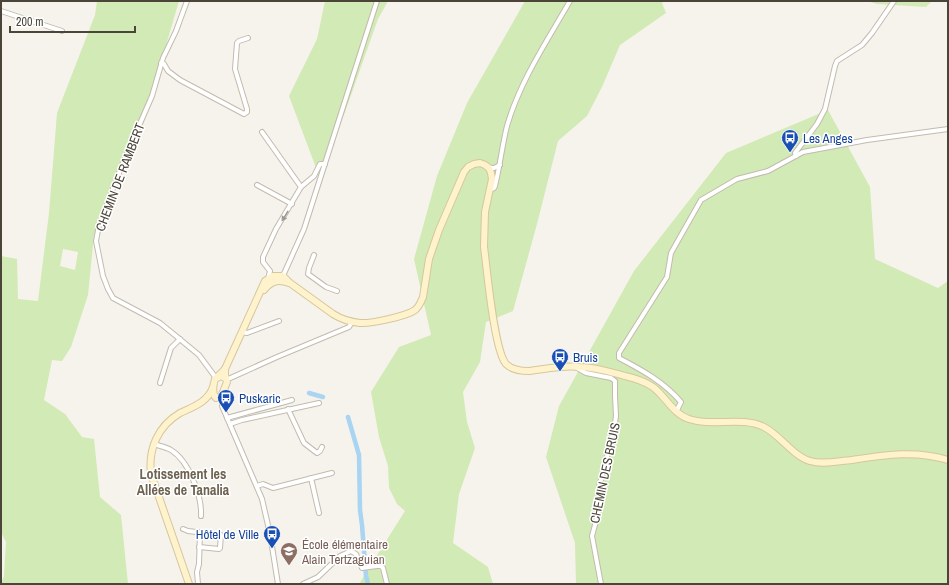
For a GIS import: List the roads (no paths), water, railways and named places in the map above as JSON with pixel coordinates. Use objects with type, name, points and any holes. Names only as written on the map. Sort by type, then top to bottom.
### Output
[{"type":"street","name":"CHEMIN DE RAMBERT","points":[[187,1],[161,63],[152,96],[122,165],[99,225],[96,241],[103,276],[108,290],[114,298],[160,324],[180,339],[199,355],[217,377]]},
{"type":"street","points":[[260,294],[267,285],[281,278],[304,229],[377,1]]},
{"type":"street","points":[[490,190],[496,186],[508,126],[528,74],[570,1]]},
{"type":"street","points":[[796,156],[795,152],[818,124],[825,109],[837,61],[862,45],[894,1]]},
{"type":"street","points":[[1,11],[62,31]]},
{"type":"street","points":[[161,63],[164,64],[168,70],[180,80],[244,114],[247,112],[247,109],[235,69],[235,56],[238,43],[243,39],[248,38]]},
{"type":"street","points":[[159,72],[168,70]]},
{"type":"street","points":[[676,412],[681,402],[672,391],[653,376],[619,358],[619,353],[667,277],[671,253],[700,200],[737,179],[768,171],[803,152],[867,140],[948,129]]},
{"type":"street","points":[[262,132],[301,187]]},
{"type":"street","points":[[189,584],[151,474],[150,458],[154,444],[164,426],[173,417],[207,398],[217,377],[225,369],[268,279],[270,271],[263,262],[263,257],[276,230],[301,187],[314,176],[320,164],[324,164]]},
{"type":"street","points":[[268,279],[273,276],[281,278],[339,318],[352,322],[361,323],[409,314],[420,304],[423,297],[432,249],[461,179],[468,167],[474,164],[485,164],[489,168],[492,179],[485,212],[484,247],[497,340],[502,358],[506,364],[513,369],[520,371],[575,366],[589,367],[616,373],[644,382],[660,393],[676,412],[687,419],[696,421],[740,422],[762,426],[771,431],[808,461],[824,463],[905,454],[918,454],[948,460]]},
{"type":"street","points":[[489,168],[494,168],[500,165]]},
{"type":"street","points":[[256,185],[292,204]]},
{"type":"street","points":[[314,255],[308,274],[326,287],[337,291]]},
{"type":"street","points":[[242,332],[247,333],[279,321]]},
{"type":"street","points":[[217,377],[226,379],[349,327],[352,322]]},
{"type":"street","points":[[160,383],[171,348],[180,339]]},
{"type":"street","name":"CHEMIN DES BRUIS","points":[[575,366],[586,373],[611,378],[615,381],[616,386],[616,416],[614,430],[599,487],[599,510],[592,536],[601,584]]},
{"type":"street","points":[[218,397],[226,379],[225,369]]},
{"type":"street","points":[[213,388],[228,418],[265,508],[278,584]]},
{"type":"street","points":[[207,398],[218,397]]},
{"type":"street","points":[[228,418],[292,400]]},
{"type":"street","points":[[230,424],[288,409],[319,403]]},
{"type":"street","points":[[288,409],[304,443],[317,453],[320,452],[322,447]]},
{"type":"street","points":[[154,444],[170,450],[183,461],[196,488],[201,509],[201,516]]},
{"type":"street","points":[[257,486],[263,484],[272,488],[332,473]]},
{"type":"street","points":[[311,478],[319,513]]},
{"type":"street","points":[[183,529],[188,531],[220,534],[219,549],[199,547]]},
{"type":"street","points":[[198,584],[197,572],[199,564],[200,532]]},
{"type":"street","points":[[303,584],[314,582],[340,556],[348,551],[353,551],[356,554],[361,567],[381,566],[387,584]]},
{"type":"waterway","points":[[309,393],[323,397]]},
{"type":"waterway","points":[[348,417],[359,455],[360,510],[368,584]]},
{"type":"place","name":"Les Anges","points":[[790,153]]},
{"type":"place","name":"Bruis","points":[[560,372]]},
{"type":"place","name":"Puskaric","points":[[226,413]]},
{"type":"place","name":"Hôtel de Ville","points":[[272,549]]},
{"type":"place","name":"École élémentaire Alain Tertzaguian","points":[[289,566]]},
{"type":"district","name":"Lotissement les Allées de Tanalia","points":[[183,482]]}]
